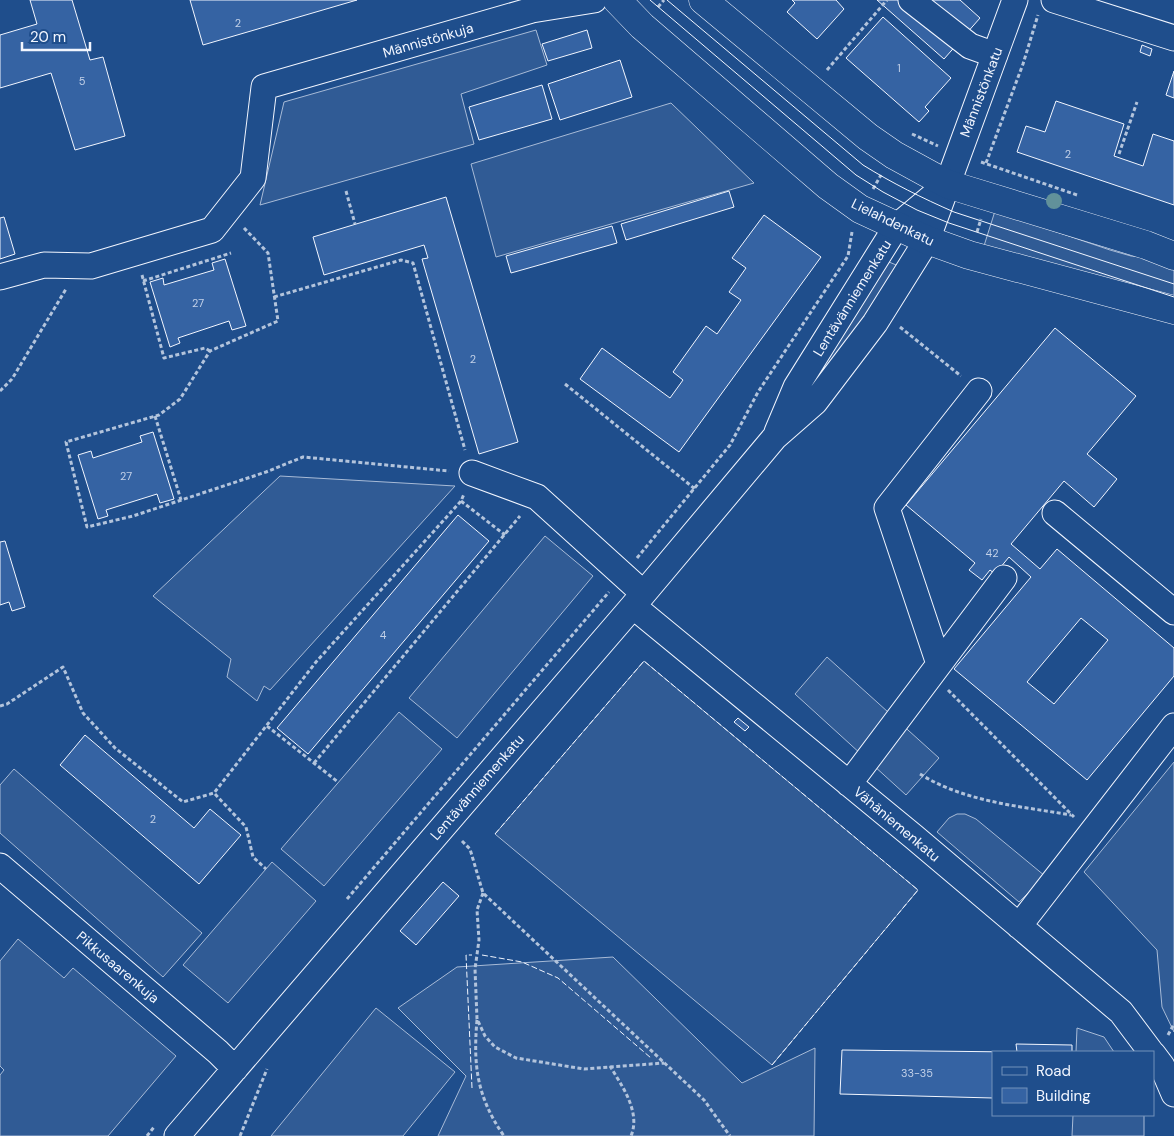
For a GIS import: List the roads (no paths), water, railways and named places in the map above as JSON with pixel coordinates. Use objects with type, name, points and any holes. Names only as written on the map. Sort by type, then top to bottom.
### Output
[{"type":"main road","name":"Lielahdenkatu","points":[[617,0],[642,26],[828,186],[860,209],[927,240],[970,255],[1174,310]]},
{"type":"main road","points":[[703,0],[868,137],[947,184],[1146,245],[1174,256]]},
{"type":"street","name":"Männistönkuja","points":[[0,277],[44,265],[91,266],[212,230],[253,178],[264,87],[532,10],[594,0]]},
{"type":"street","points":[[911,0],[970,46],[996,55]]},
{"type":"street","name":"Männistönkatu","points":[[947,184],[1015,0]]},
{"type":"street","points":[[1047,5],[1174,38]]},
{"type":"street","name":"Lentävänniemenkatu","points":[[775,437],[796,387],[896,227],[947,184]]},
{"type":"street","name":"Lentävänniemenkatu","points":[[168,1129],[235,1069],[638,600],[775,437],[815,402],[875,322],[927,240],[947,184]]},
{"type":"street","points":[[939,664],[887,508],[979,391]]},
{"type":"street","name":"Vähäniemenkatu","points":[[472,474],[537,497],[585,542],[623,574],[638,600],[849,784],[1121,1012],[1150,1051]]},
{"type":"street","points":[[1055,513],[1174,612]]},
{"type":"street","points":[[849,784],[1004,578]]},
{"type":"street","points":[[1019,926],[1174,726]]},
{"type":"street","name":"Pikkusaarenkuja","points":[[0,866],[218,1052],[235,1069]]},
{"type":"street","name":"Vähäniemenkatu","points":[[1154,1056],[1162,1066],[1174,1094]]},
{"type":"tram line","points":[[650,0],[856,175],[883,192],[917,210],[949,223],[1174,297]]},
{"type":"tram line","points":[[667,0],[863,165],[885,178],[954,212],[1174,284]]}]
